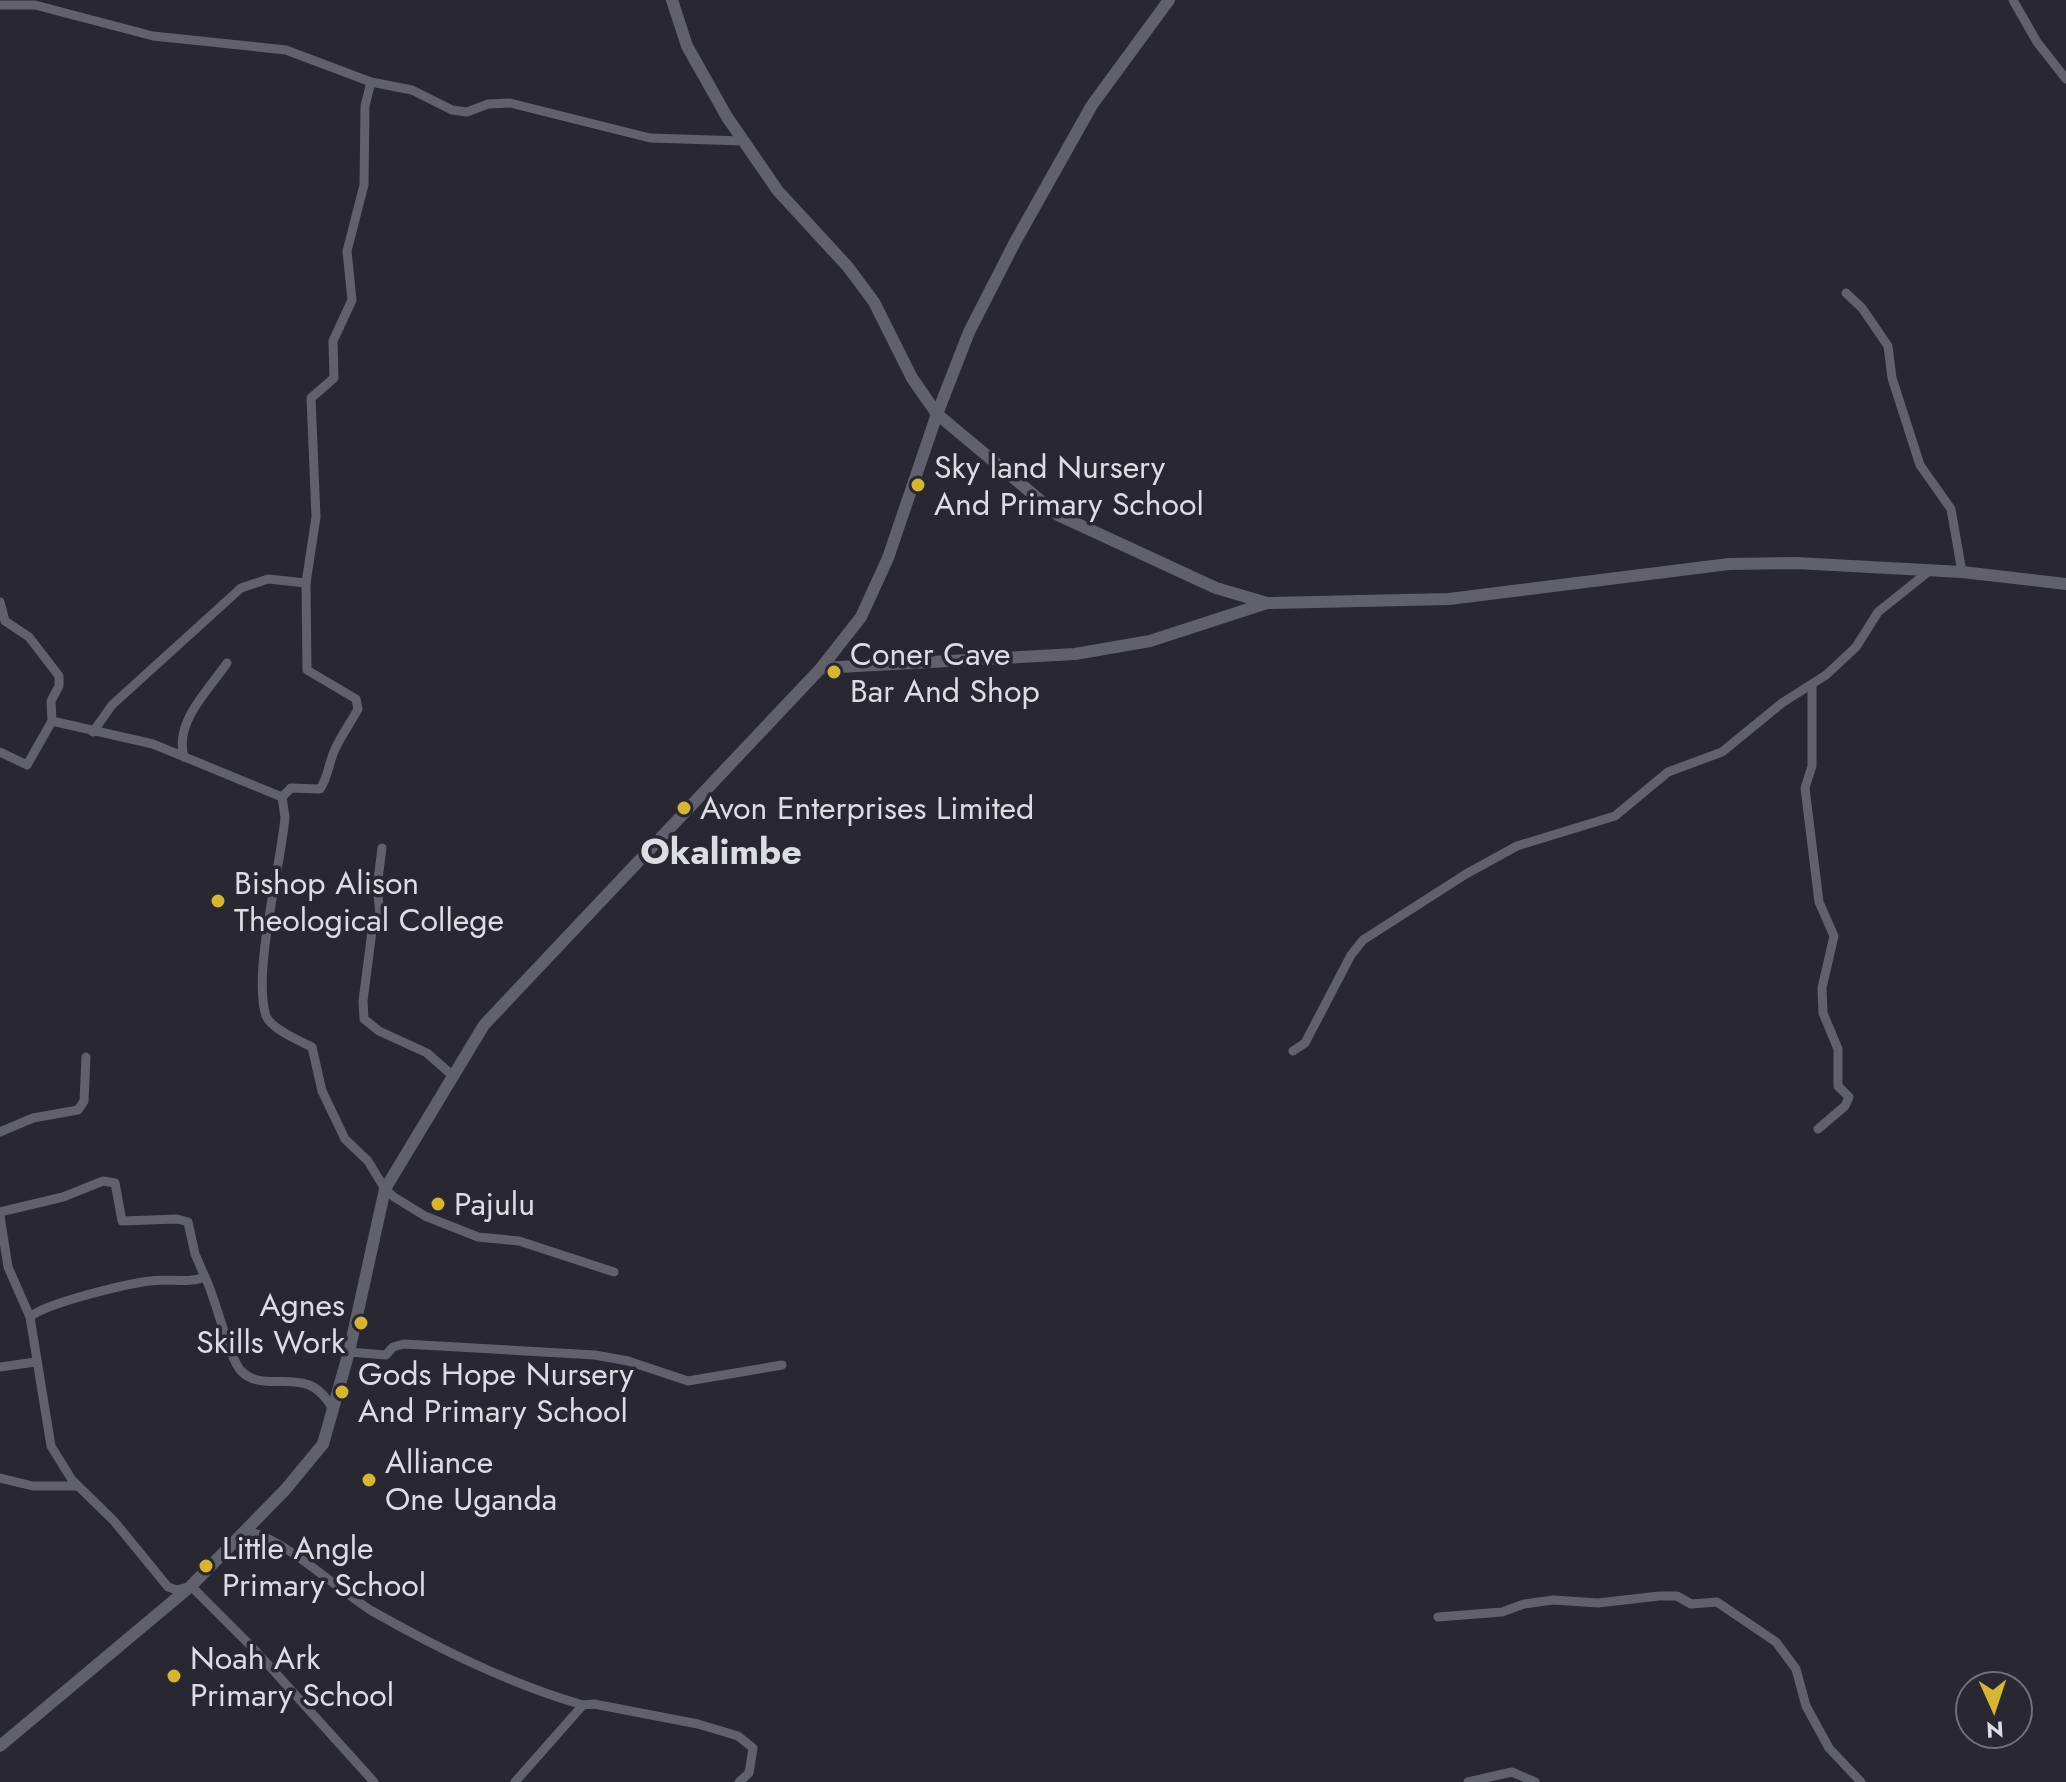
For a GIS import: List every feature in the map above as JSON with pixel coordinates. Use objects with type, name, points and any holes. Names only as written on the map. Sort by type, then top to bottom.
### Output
[{"type":"street","points":[[672,0],[687,46],[743,141],[778,191],[848,267],[874,302],[912,378],[937,414],[1058,515],[1216,588],[1267,603]]},
{"type":"street","points":[[0,1746],[191,1586],[323,1444],[349,1352],[385,1189],[484,1025],[821,668],[861,617],[888,558],[937,414],[969,332],[1015,242],[1092,105],[1169,0]]},
{"type":"street","points":[[2013,0],[2037,42],[2066,79]]},
{"type":"street","points":[[0,5],[35,5],[153,36],[286,50],[371,82],[412,90],[458,112],[492,103],[510,103],[650,138],[743,141]]},
{"type":"street","points":[[282,797],[291,788],[320,789],[328,779],[332,756],[358,709],[356,699],[307,670],[306,583],[316,517],[311,397],[334,378],[333,341],[352,300],[347,251],[364,185],[365,106],[371,82]]},
{"type":"street","points":[[1846,293],[1862,308],[1888,346],[1892,378],[1920,465],[1951,509],[1962,572]]},
{"type":"street","points":[[821,668],[1075,654],[1150,641],[1267,603],[1449,599],[1729,564],[1858,565],[1962,572],[2066,584]]},
{"type":"street","points":[[1293,1051],[1305,1043],[1351,955],[1363,940],[1466,874],[1517,846],[1615,816],[1668,772],[1722,752],[1782,703],[1812,686],[1856,647],[1878,612],[1928,572]]},
{"type":"street","points":[[93,732],[112,705],[241,588],[268,579],[306,583]]},
{"type":"street","points":[[0,602],[5,621],[29,637],[59,676],[59,686],[51,701],[52,721],[27,765],[0,752]]},
{"type":"street","points":[[184,757],[180,741],[182,728],[227,663]]},
{"type":"street","points":[[1812,686],[1812,766],[1805,788],[1819,902],[1834,936],[1822,988],[1823,1013],[1838,1049],[1838,1086],[1849,1097],[1845,1106],[1818,1129]]},
{"type":"street","points":[[52,721],[153,744],[282,797]]},
{"type":"street","points":[[282,797],[285,817],[265,964],[266,1013],[276,1026],[312,1047],[322,1091],[345,1139],[368,1161],[385,1189],[425,1216],[478,1237],[519,1241],[614,1272]]},
{"type":"street","points":[[382,848],[377,887],[380,914],[372,931],[363,1001],[364,1019],[379,1031],[427,1053],[452,1075]]},
{"type":"street","points":[[0,1132],[33,1118],[78,1110],[84,1101],[86,1057]]},
{"type":"street","points":[[191,1586],[177,1590],[168,1587],[114,1521],[78,1486],[51,1446],[30,1317],[8,1267],[0,1214],[63,1197],[94,1183],[115,1183],[122,1221],[177,1219],[188,1222],[195,1254],[242,1373],[254,1379],[299,1380],[320,1390],[334,1411]]},
{"type":"street","points":[[30,1317],[81,1297],[148,1281],[188,1282],[205,1277]]},
{"type":"street","points":[[349,1352],[386,1355],[393,1347],[404,1344],[535,1349],[628,1361],[697,1382],[782,1365]]},
{"type":"street","points":[[0,1367],[35,1362]]},
{"type":"street","points":[[0,1478],[33,1486],[78,1486]]},
{"type":"street","points":[[244,1531],[266,1536],[369,1609],[484,1670],[583,1705],[613,1705],[738,1736],[753,1748],[749,1773],[739,1782]]},
{"type":"street","points":[[191,1586],[254,1649],[374,1782]]},
{"type":"street","points":[[1438,1617],[1502,1612],[1524,1604],[1553,1600],[1598,1603],[1677,1596],[1691,1604],[1717,1602],[1776,1642],[1796,1669],[1806,1706],[1829,1748],[1861,1782]]},
{"type":"street","points":[[515,1782],[583,1705]]},
{"type":"street","points":[[1468,1782],[1512,1772],[1535,1782]]},
{"type":"place","name":"Sky land Nursery And Primary School","points":[[918,485]]},
{"type":"place","name":"Coner Cave Bar And Shop","points":[[834,672]]},
{"type":"place","name":"Avon Enterprises Limited","points":[[684,808]]},
{"type":"place","name":"Bishop Alison Theological College","points":[[218,901]]},
{"type":"place","name":"Pajulu","points":[[438,1204]]},
{"type":"place","name":"Agnes Skills Work","points":[[361,1323]]},
{"type":"place","name":"Gods Hope Nursery And Primary School","points":[[342,1392]]},
{"type":"place","name":"Alliance One Uganda","points":[[369,1480]]},
{"type":"place","name":"Little Angle Primary School","points":[[206,1566]]},
{"type":"place","name":"Noah Ark Primary School","points":[[174,1676]]},
{"type":"district","name":"Okalimbe","points":[[721,851]]}]
